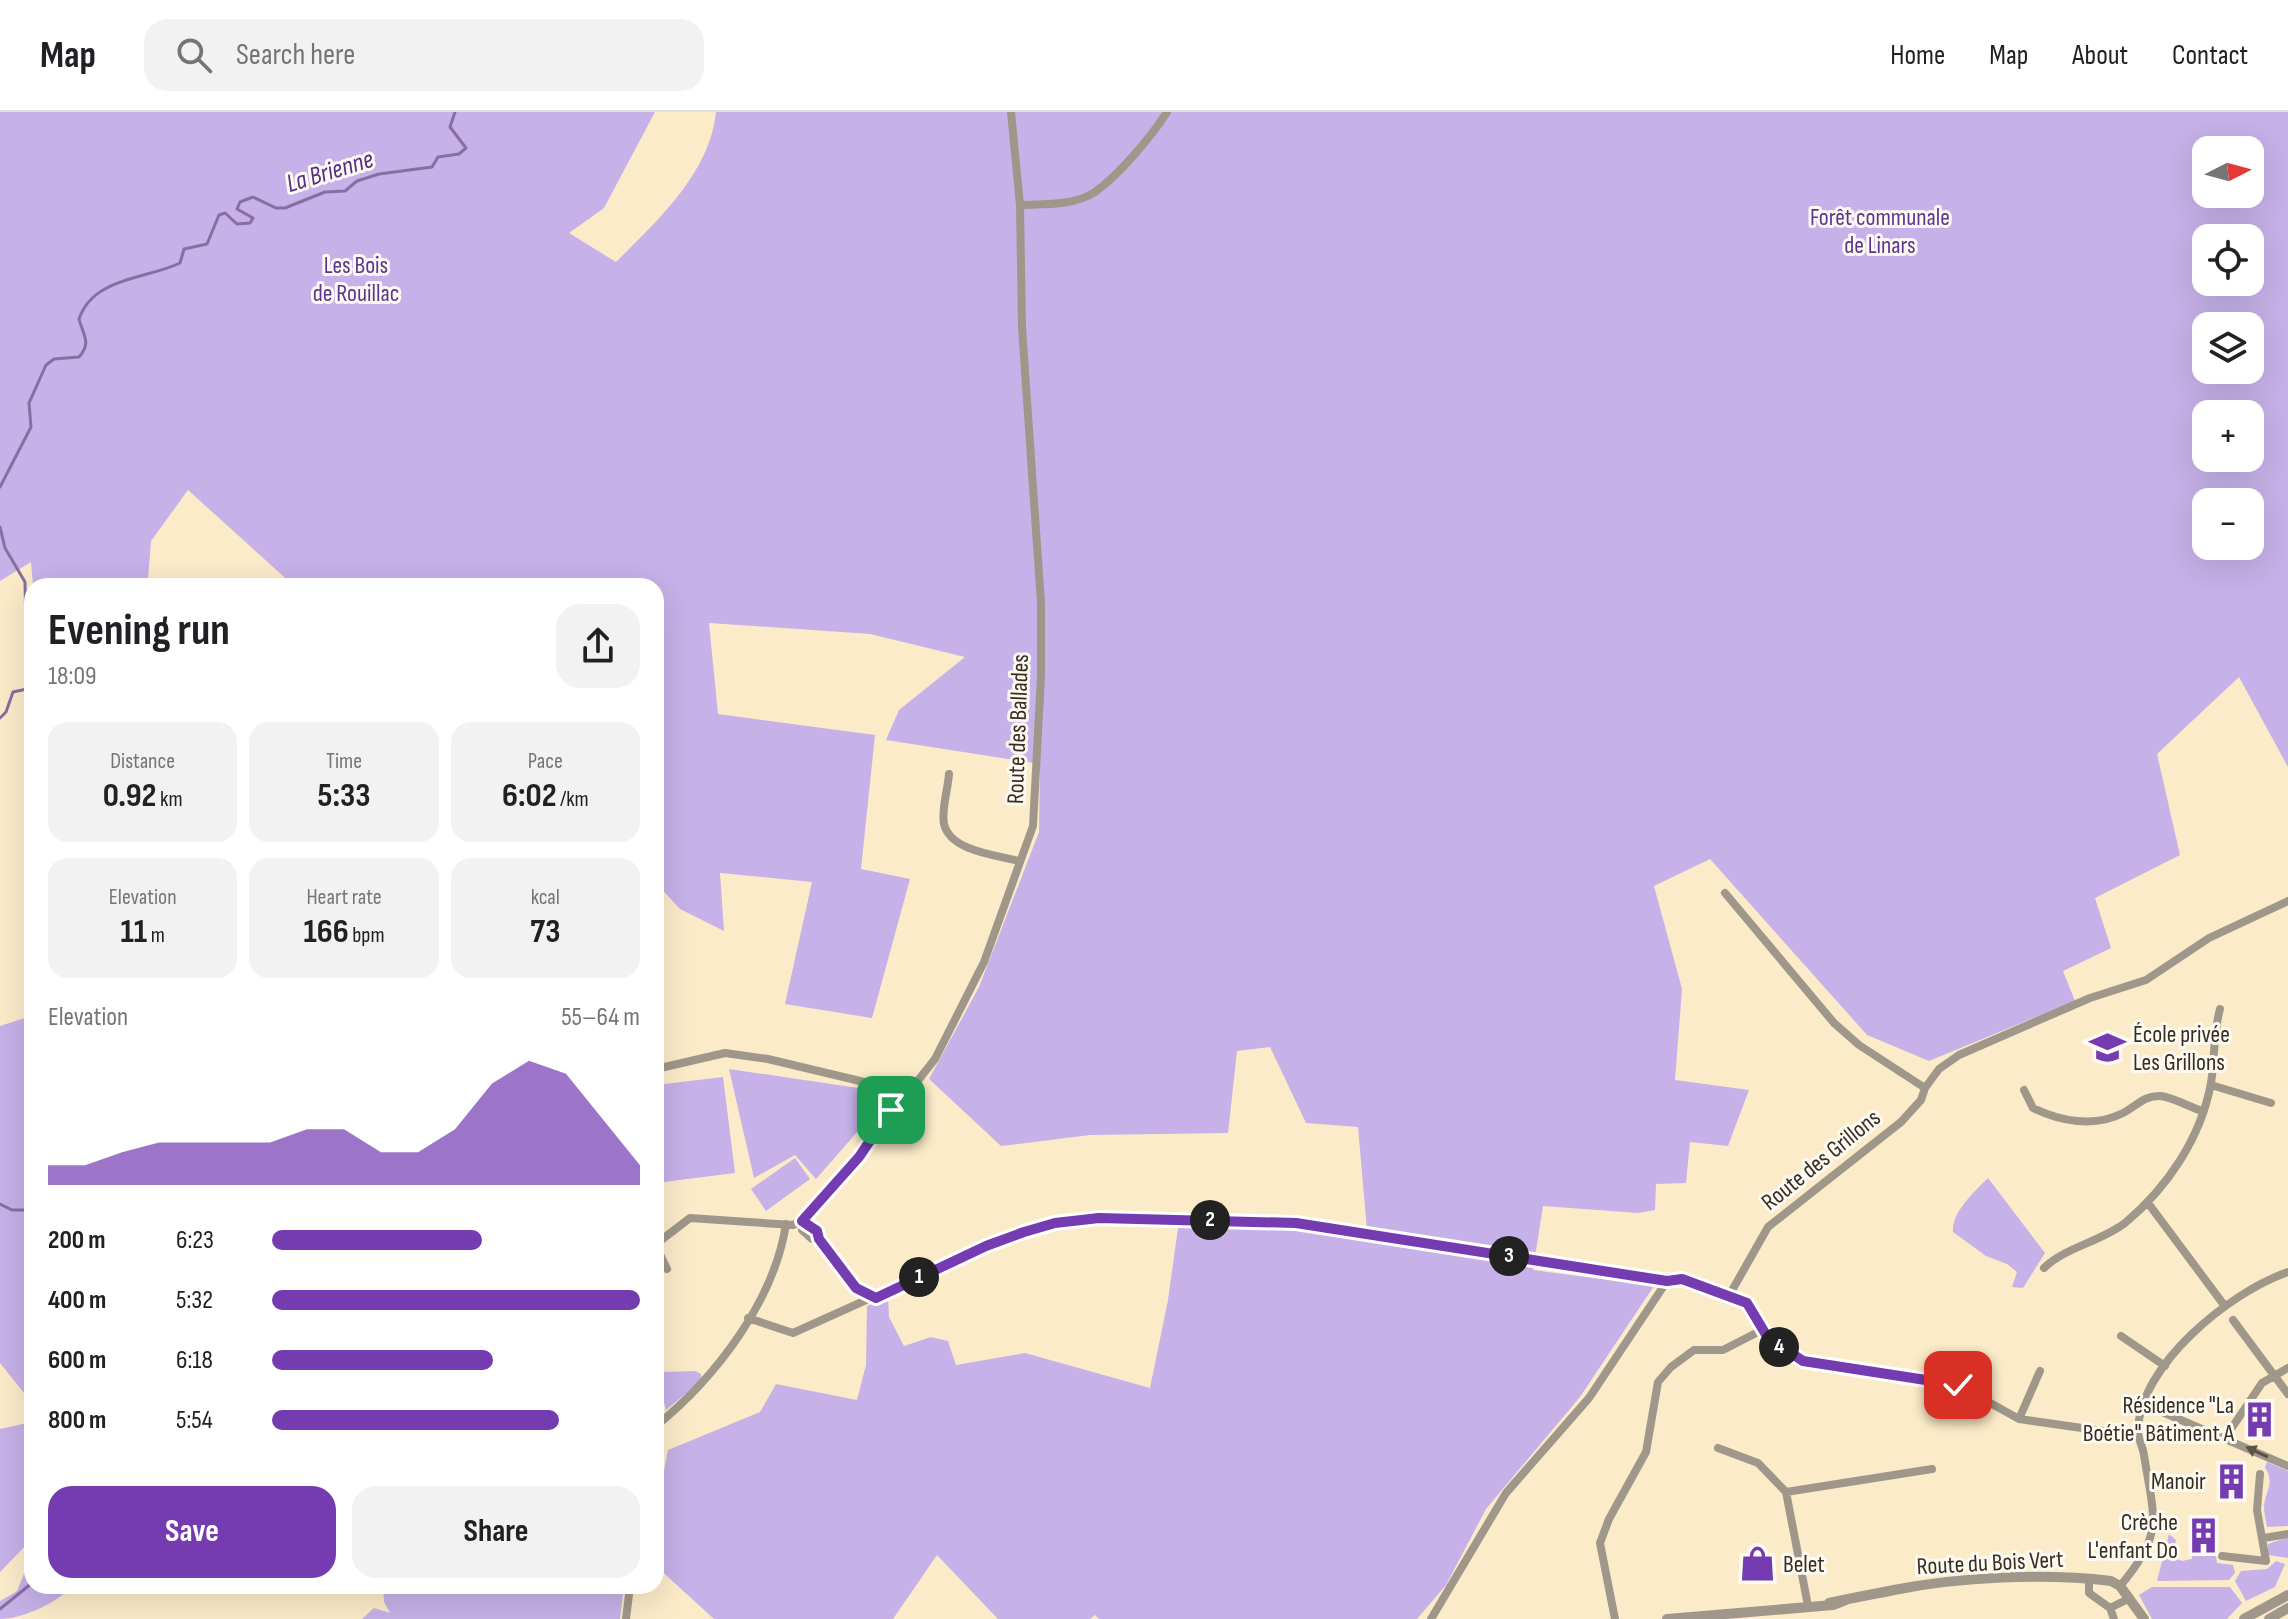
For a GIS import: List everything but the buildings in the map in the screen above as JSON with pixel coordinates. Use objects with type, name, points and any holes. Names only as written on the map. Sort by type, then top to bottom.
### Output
[{"type":"street","name":"Route des Ballades","points":[[802,1221],[859,1157],[891,1110],[935,1059],[984,962],[1033,826],[1041,676],[1041,603],[1022,328],[1020,205],[1011,112]]},
{"type":"street","points":[[1020,205],[1064,203],[1094,193],[1142,145],[1167,112]]},
{"type":"street","points":[[949,774],[943,822],[949,836],[962,845],[1019,861]]},
{"type":"street","points":[[1725,893],[1834,1023],[1859,1045],[1925,1088]]},
{"type":"street","name":"Route des Grillons","points":[[1730,1294],[1768,1227],[1901,1122],[1921,1100],[1925,1088],[1939,1069],[1984,1042],[2090,998],[2146,980],[2209,938],[2288,901]]},
{"type":"street","points":[[2044,1268],[2055,1258],[2103,1238],[2148,1203],[2174,1171],[2193,1137],[2211,1085],[2215,1028],[2220,1009]]},
{"type":"street","points":[[664,1067],[725,1053],[768,1059],[906,1092]]},
{"type":"street","points":[[2211,1085],[2271,1103]]},
{"type":"street","points":[[877,1086],[891,1110]]},
{"type":"street","points":[[2024,1090],[2033,1108],[2072,1121],[2095,1121],[2122,1114],[2143,1098],[2162,1096],[2202,1111]]},
{"type":"street","points":[[2148,1203],[2224,1305]]},
{"type":"street","points":[[664,1239],[690,1218],[786,1224],[802,1221],[802,1230],[812,1239],[819,1239],[856,1288],[876,1298]]},
{"type":"street","points":[[748,1318],[793,1333],[986,1246],[1055,1223],[1099,1218],[1296,1223],[1667,1281],[1682,1279],[1730,1294],[1752,1308],[1762,1330],[1774,1344],[1803,1361],[1938,1380],[1958,1385],[2019,1419],[2138,1436]]},
{"type":"street","points":[[664,1419],[708,1378],[748,1318],[770,1278],[786,1224]]},
{"type":"street","points":[[664,1262],[667,1269]]},
{"type":"street","points":[[2144,1619],[2120,1586],[2148,1551],[2153,1538],[2152,1506],[2138,1436],[2146,1405],[2165,1366],[2191,1334],[2224,1305],[2250,1288],[2288,1272]]},
{"type":"street","points":[[1431,1619],[1506,1493],[1589,1398],[1667,1281]]},
{"type":"street","points":[[2233,1320],[2288,1394]]},
{"type":"street","points":[[1615,1619],[1600,1543],[1609,1519],[1646,1452],[1658,1382],[1694,1350],[1723,1350],[1762,1330]]},
{"type":"street","points":[[2121,1336],[2165,1366]]},
{"type":"street","points":[[2225,1438],[2262,1383],[2288,1368]]},
{"type":"street","points":[[2019,1419],[2040,1371]]},
{"type":"street","points":[[2146,1405],[2288,1466]]},
{"type":"street","points":[[1667,1619],[1808,1606],[1786,1492],[1758,1463],[1718,1448]]},
{"type":"street","points":[[1786,1492],[1932,1469]]},
{"type":"street","points":[[2222,1556],[2266,1561],[2257,1510],[2260,1474]]},
{"type":"street","points":[[2264,1538],[2288,1534]]},
{"type":"street","points":[[2089,1578],[2089,1593],[2110,1608],[2114,1619]]},
{"type":"street","name":"Route du Bois Vert","points":[[1808,1606],[1927,1584],[2089,1578],[2111,1581],[2120,1586]]},
{"type":"street","points":[[626,1619],[629,1594]]},
{"type":"street","points":[[2244,1619],[2288,1595]]},
{"type":"street","points":[[2110,1608],[2130,1599]]},
{"type":"street","points":[[2130,1599],[2134,1619]]},
{"type":"street","points":[[2269,1619],[2288,1608]]},
{"type":"green space","points":[[0,112],[655,112],[604,208],[569,233],[616,262],[664,213],[693,175],[712,134],[716,112],[2288,112],[2288,767],[2239,677],[2157,754],[2180,855],[2095,898],[2111,948],[2063,971],[2075,1001],[1929,1061],[1867,1035],[1710,859],[1654,886],[1682,989],[1675,1080],[1749,1090],[1728,1146],[1690,1142],[1686,1183],[1656,1184],[1655,1210],[1638,1213],[1543,1206],[1533,1270],[1654,1286],[1580,1397],[1486,1509],[1446,1585],[1417,1619],[1099,1619],[1095,1615],[1090,1619],[998,1619],[937,1555],[893,1619],[714,1619],[664,1573],[664,1471],[668,1450],[760,1412],[776,1384],[857,1400],[866,1365],[867,1306],[888,1297],[889,1317],[904,1346],[931,1337],[948,1341],[956,1365],[1025,1353],[1150,1388],[1168,1300],[1178,1228],[1293,1221],[1367,1230],[1358,1127],[1306,1123],[1270,1047],[1237,1051],[1228,1133],[1090,1135],[1001,1146],[929,1079],[979,987],[1039,832],[1040,764],[886,740],[899,710],[965,657],[870,634],[709,623],[718,714],[875,735],[861,869],[910,879],[872,1018],[785,1004],[812,882],[720,873],[724,931],[680,909],[664,892],[664,578],[285,578],[188,490],[151,541],[148,578],[32,578],[31,562],[0,581]]},
{"type":"green space","points":[[24,1018],[24,1393],[0,1363],[0,1026]]},
{"type":"green space","points":[[729,1069],[872,1090],[880,1106],[816,1179],[795,1155],[754,1178]]},
{"type":"green space","points":[[723,1077],[735,1173],[664,1182],[664,1084]]},
{"type":"green space","points":[[795,1158],[810,1179],[766,1211],[751,1189]]},
{"type":"green space","points":[[1988,1178],[2045,1253],[2023,1288],[2012,1287],[2017,1272],[2007,1264],[1986,1256],[1953,1232],[1960,1210]]},
{"type":"green space","points":[[695,1371],[701,1374],[701,1381],[666,1410],[664,1372]]},
{"type":"green space","points":[[24,1424],[24,1547],[0,1572],[0,1429]]},
{"type":"green space","points":[[2267,1462],[2288,1471],[2288,1526],[2267,1527],[2264,1506],[2270,1482],[2265,1467]]},
{"type":"green space","points":[[2169,1534],[2176,1540],[2173,1557],[2182,1561],[2192,1559],[2192,1552],[2215,1551],[2217,1563],[2233,1565],[2235,1573],[2229,1580],[2157,1581]]},
{"type":"green space","points":[[2288,1537],[2288,1558],[2268,1555],[2268,1544]]},
{"type":"green space","points":[[2276,1561],[2285,1564],[2275,1587],[2246,1601],[2235,1581],[2241,1571],[2267,1569]]},
{"type":"green space","points":[[24,1574],[24,1594],[63,1594],[39,1609],[0,1619],[0,1601],[17,1591]]},
{"type":"green space","points":[[2152,1587],[2230,1587],[2242,1603],[2227,1619],[2152,1619],[2139,1595]]},
{"type":"green space","points":[[384,1594],[623,1594],[620,1619],[362,1619],[374,1608],[390,1613]]},
{"type":"waterway","name":"La Brienne","points":[[0,487],[31,427],[29,403],[46,365],[54,359],[79,357],[83,352],[85,339],[79,319],[96,295],[122,281],[180,263],[184,249],[207,244],[219,215],[225,213],[237,224],[250,223],[253,218],[237,209],[240,202],[253,197],[276,208],[285,208],[325,192],[345,191],[357,181],[379,174],[432,167],[438,157],[459,154],[466,148],[450,127],[455,112]]},
{"type":"waterway","name":"La Brienne","points":[[0,527],[5,548],[24,580]]},
{"type":"waterway","name":"La Brienne","points":[[0,718],[6,712],[13,692],[24,690]]},
{"type":"waterway","name":"La Brienne","points":[[0,1204],[12,1210],[24,1210]]},
{"type":"waterway","name":"La Brienne","points":[[0,1609],[24,1590]]},
{"type":"place","name":"École privée Les Grillons","points":[[2107,1048]]},
{"type":"place","name":"Résidence \"La Boétie\" Bâtiment A","points":[[2260,1419]]},
{"type":"place","name":"Manoir","points":[[2232,1481]]},
{"type":"place","name":"Crèche L'enfant Do","points":[[2204,1536]]},
{"type":"place","name":"Belet","points":[[1757,1564]]},
{"type":"route","points":[[891,1110],[859,1157],[802,1221],[810,1223],[817,1231],[819,1239],[856,1288],[876,1298],[986,1246],[1055,1223],[1099,1218],[1296,1223],[1667,1281],[1682,1279],[1730,1294],[1747,1303],[1768,1338],[1803,1361],[1958,1385]]},
{"type":"park label","name":"Forêt communale de Linars","points":[[1880,231]]},
{"type":"park label","name":"Les Bois de Rouillac","points":[[356,279]]}]
